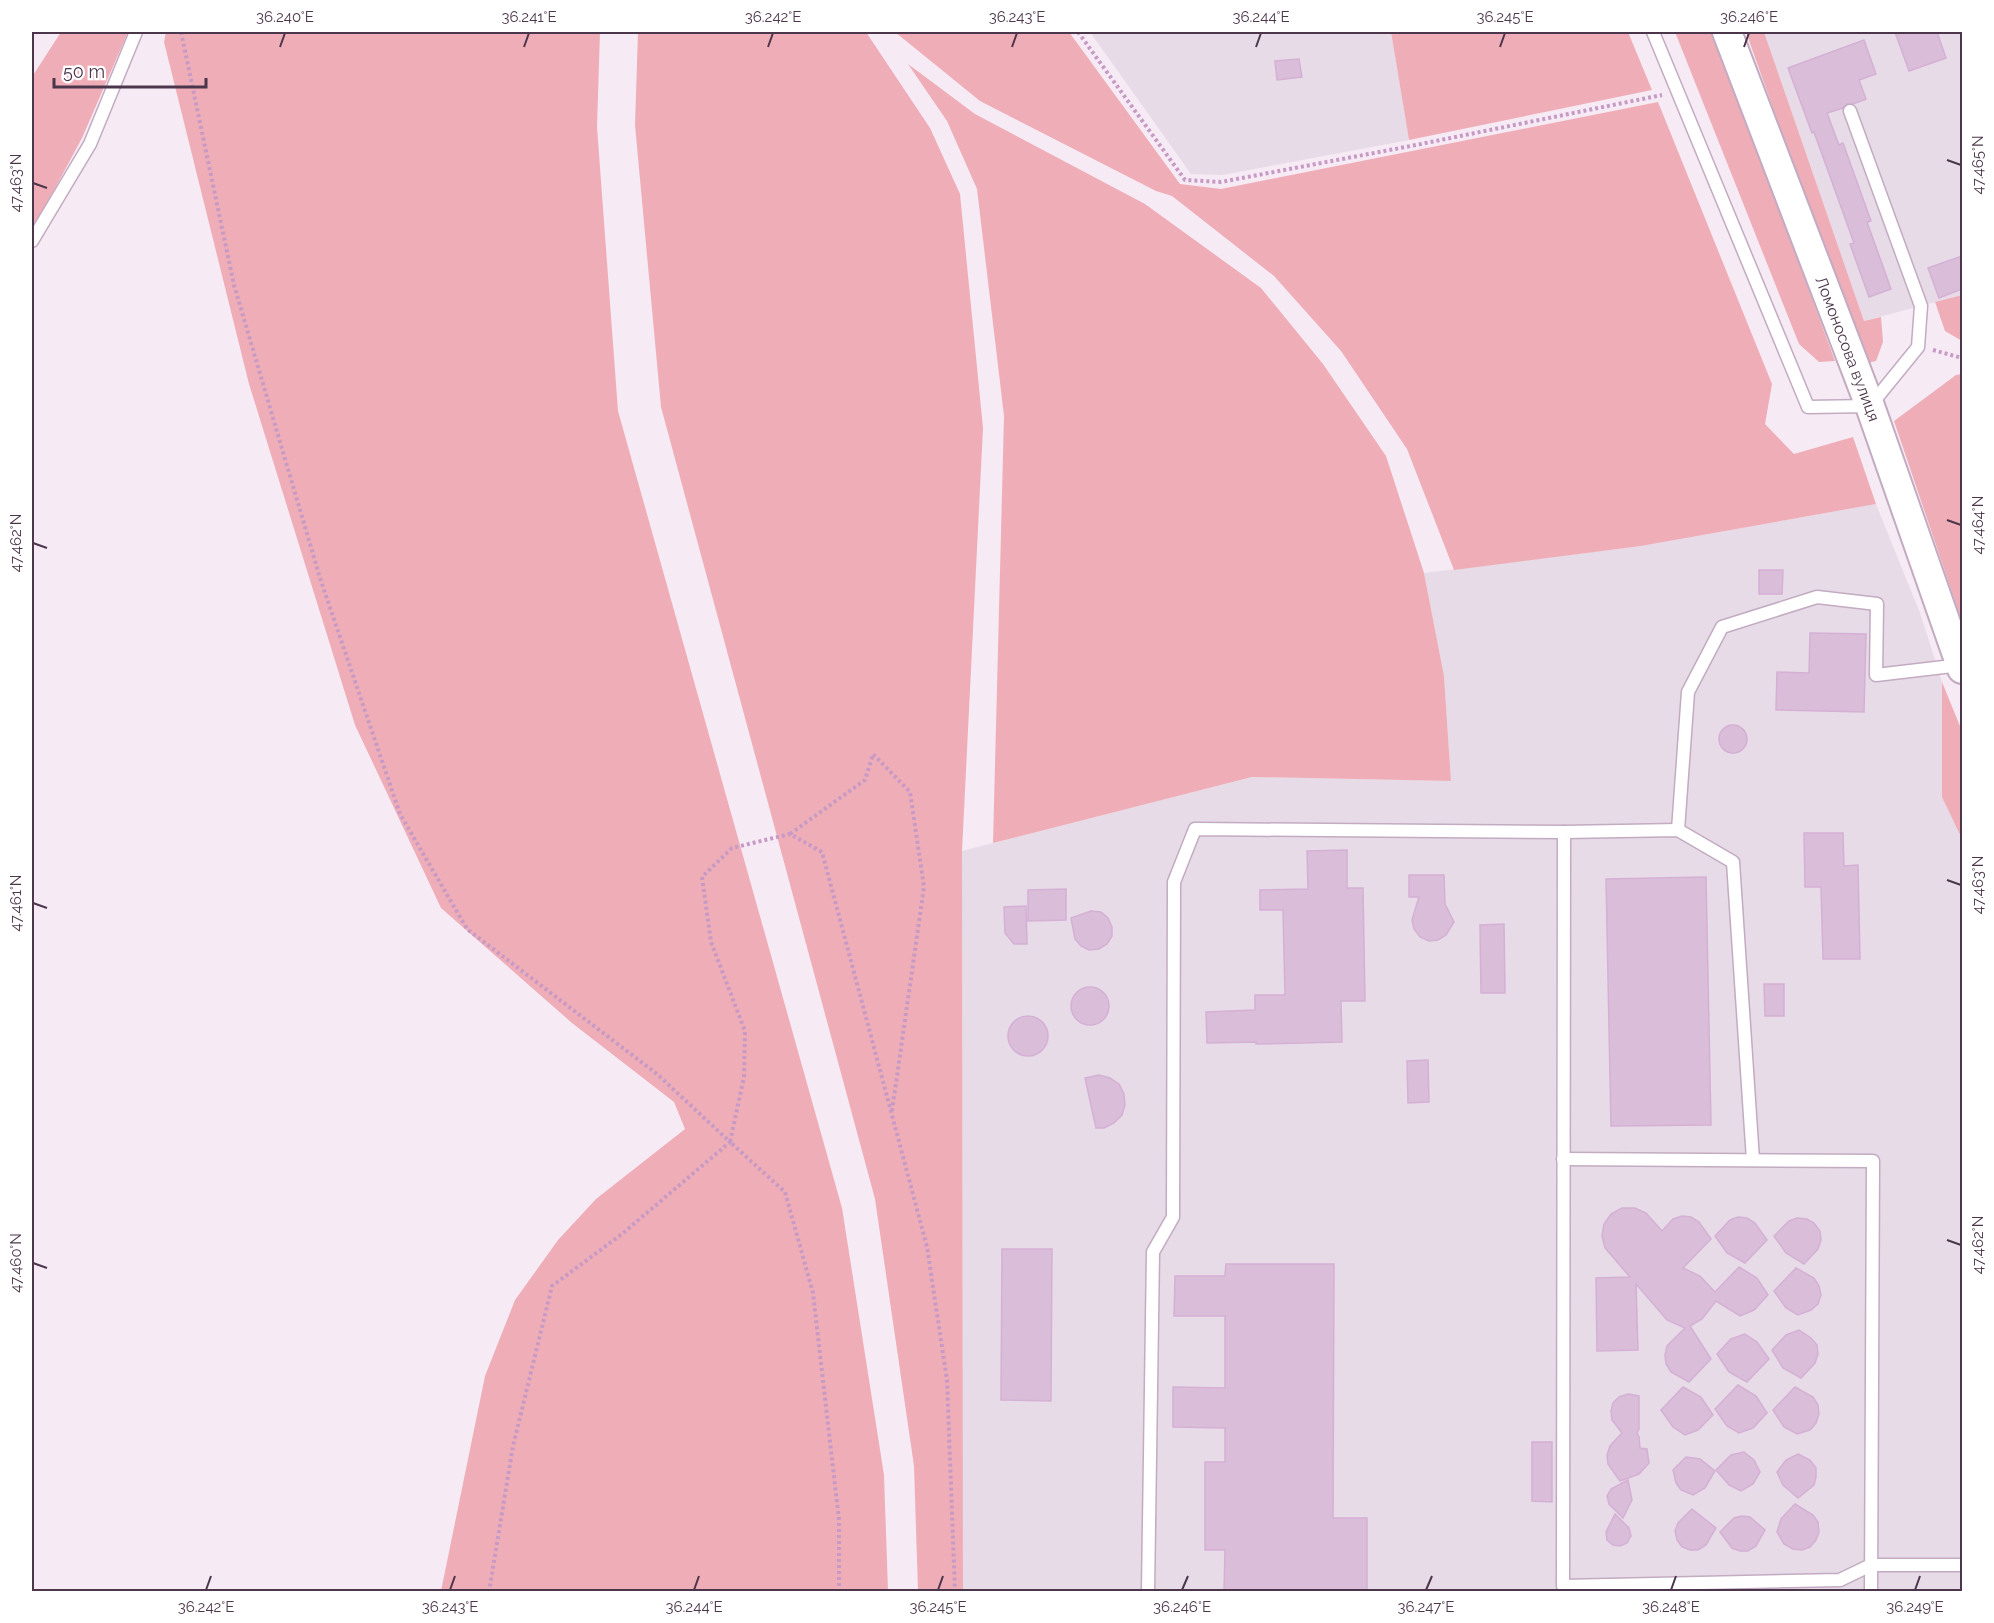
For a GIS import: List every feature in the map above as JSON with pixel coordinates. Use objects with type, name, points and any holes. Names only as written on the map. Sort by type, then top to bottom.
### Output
[{"type":"street","name":"Ломоносова вулиця","points":[[1727,32],[1870,406],[1962,667]]},
{"type":"lane","points":[[32,241],[90,144],[136,32]]},
{"type":"lane","points":[[1653,32],[1808,407],[1870,406],[1918,346],[1921,306],[1850,111]]},
{"type":"lane","points":[[1678,830],[1688,692],[1722,627],[1817,597],[1877,604],[1876,675],[1962,667]]},
{"type":"lane","points":[[1148,1592],[1153,1252],[1173,1217],[1174,882],[1195,829],[1564,832],[1678,830],[1733,862],[1753,1160]]},
{"type":"lane","points":[[1564,832],[1563,1586],[1708,1587],[1840,1580],[1871,1565],[1962,1565]]},
{"type":"lane","points":[[1563,1159],[1873,1161],[1871,1592]]},
{"type":"path","points":[[181,32],[234,285],[320,578],[400,814],[467,929],[657,1074],[785,1192],[813,1293],[839,1520],[839,1592]]},
{"type":"path","points":[[1078,32],[1185,180],[1221,182],[1416,145],[1677,91]]},
{"type":"path","points":[[1918,346],[1962,358]]},
{"type":"path","points":[[489,1592],[513,1446],[552,1286],[622,1234],[730,1142],[744,1077],[745,1031],[711,942],[702,877],[732,848],[790,834],[865,780],[873,754],[910,792],[924,887],[892,1114]]},
{"type":"path","points":[[790,834],[822,852],[927,1247],[947,1380],[955,1592]]},
{"type":"shaded area","points":[[61,32],[128,32],[82,138],[32,231],[32,77]]},
{"type":"shaded area","points":[[166,32],[600,32],[597,127],[618,411],[842,1208],[884,1475],[888,1591],[441,1591],[485,1376],[515,1300],[558,1240],[596,1199],[685,1129],[674,1102],[572,1023],[441,908],[355,725],[249,384],[164,42]]},
{"type":"shaded area","points":[[638,32],[866,32],[930,128],[960,194],[983,428],[962,851],[963,1591],[918,1591],[914,1466],[875,1199],[661,407],[635,125]]},
{"type":"shaded area","points":[[895,32],[1069,32],[1180,184],[1221,189],[1658,102],[1772,384],[1765,424],[1794,454],[1853,437],[1876,504],[1641,546],[1454,570],[1407,449],[1341,351],[1274,276],[1172,196],[1156,191],[980,101]]},
{"type":"shaded area","points":[[1090,32],[1391,32],[1409,140],[1222,175],[1191,174]]},
{"type":"shaded area","points":[[1391,32],[1628,32],[1652,90],[1409,140]]},
{"type":"shaded area","points":[[1675,32],[1714,32],[1835,361],[1819,362],[1799,344]]},
{"type":"shaded area","points":[[1746,32],[1764,32],[1864,321],[1881,317],[1883,342],[1876,361],[1864,364]]},
{"type":"shaded area","points":[[1764,32],[1962,32],[1962,295],[1864,321]]},
{"type":"shaded area","points":[[908,64],[975,114],[1145,204],[1261,288],[1323,364],[1386,456],[1424,573],[1444,676],[1451,781],[1252,777],[993,843],[1004,416],[977,189],[947,121]]},
{"type":"shaded area","points":[[1962,295],[1962,341],[1945,331],[1935,302]]},
{"type":"shaded area","points":[[1962,374],[1962,622],[1894,421],[1956,375]]},
{"type":"shaded area","points":[[1876,504],[1920,613],[1942,682],[1942,796],[1962,839],[1962,1591],[963,1591],[962,851],[1252,777],[1451,781],[1444,676],[1424,573],[1641,546]]},
{"type":"shaded area","points":[[1942,682],[1962,731],[1962,839],[1942,797]]},
{"type":"building","points":[[1895,32],[1937,32],[1946,58],[1909,71]]},
{"type":"building","points":[[1864,40],[1876,74],[1859,80],[1866,99],[1827,113],[1839,145],[1843,143],[1871,221],[1867,222],[1891,289],[1869,297],[1850,244],[1854,243],[1788,68]]},
{"type":"building","points":[[1299,59],[1302,77],[1277,80],[1275,61]]},
{"type":"building","points":[[1962,256],[1962,289],[1939,298],[1928,268]]},
{"type":"building","points":[[1759,570],[1783,570],[1782,594],[1759,594]]},
{"type":"building","points":[[1810,633],[1866,634],[1864,712],[1776,710],[1777,672],[1809,673]]},
{"type":"building","points":[[1733,725],[1743,729],[1747,739],[1743,749],[1733,753],[1723,749],[1719,739],[1723,729]]},
{"type":"building","points":[[1804,833],[1843,833],[1844,866],[1858,865],[1860,959],[1823,959],[1821,887],[1805,887]]},
{"type":"building","points":[[1347,850],[1347,888],[1363,888],[1365,1001],[1341,1001],[1342,1042],[1207,1043],[1206,1012],[1255,1010],[1255,995],[1285,995],[1283,910],[1260,910],[1260,890],[1308,889],[1307,851]]},
{"type":"building","points":[[1409,875],[1444,875],[1445,904],[1454,922],[1446,935],[1438,940],[1429,941],[1420,937],[1414,929],[1412,920],[1419,897],[1409,897]]},
{"type":"building","points":[[1706,877],[1711,1125],[1611,1126],[1606,879]]},
{"type":"building","points":[[1066,889],[1066,920],[1028,921],[1028,890]]},
{"type":"building","points":[[1026,906],[1027,944],[1014,944],[1005,933],[1004,907]]},
{"type":"building","points":[[1091,911],[1101,912],[1108,918],[1112,927],[1112,936],[1107,944],[1099,949],[1089,950],[1075,939],[1071,918]]},
{"type":"building","points":[[1504,924],[1505,993],[1481,993],[1480,925]]},
{"type":"building","points":[[1764,984],[1784,984],[1784,1016],[1765,1016]]},
{"type":"building","points":[[1090,987],[1104,992],[1109,1006],[1104,1020],[1090,1025],[1076,1020],[1071,1006],[1076,992]]},
{"type":"building","points":[[1028,1016],[1042,1022],[1048,1036],[1042,1050],[1028,1056],[1014,1050],[1008,1036],[1014,1022]]},
{"type":"building","points":[[1428,1060],[1429,1102],[1408,1103],[1407,1061]]},
{"type":"building","points":[[1099,1075],[1119,1084],[1124,1094],[1125,1105],[1122,1115],[1114,1123],[1104,1128],[1096,1128],[1085,1078]]},
{"type":"building","points":[[1622,1208],[1635,1208],[1646,1213],[1662,1231],[1673,1219],[1682,1216],[1691,1217],[1699,1222],[1711,1239],[1683,1268],[1700,1276],[1715,1292],[1739,1267],[1757,1278],[1768,1295],[1754,1310],[1740,1316],[1716,1301],[1702,1319],[1690,1326],[1711,1359],[1689,1382],[1671,1372],[1666,1364],[1665,1355],[1667,1346],[1685,1328],[1667,1320],[1636,1284],[1638,1350],[1597,1351],[1596,1278],[1630,1277],[1605,1248],[1602,1236],[1604,1224],[1611,1214]]},
{"type":"building","points":[[1738,1217],[1747,1218],[1755,1223],[1767,1240],[1745,1263],[1727,1253],[1715,1236],[1730,1220]]},
{"type":"building","points":[[1797,1218],[1807,1219],[1814,1223],[1820,1231],[1821,1240],[1818,1249],[1804,1264],[1786,1253],[1774,1236],[1789,1221]]},
{"type":"building","points":[[1002,1249],[1052,1249],[1051,1401],[1001,1400]]},
{"type":"building","points":[[1226,1264],[1334,1264],[1333,1518],[1367,1518],[1367,1592],[1224,1592],[1225,1550],[1205,1550],[1205,1462],[1225,1462],[1225,1428],[1173,1427],[1173,1387],[1225,1388],[1225,1316],[1174,1316],[1175,1276],[1225,1276]]},
{"type":"building","points":[[1796,1268],[1814,1278],[1821,1295],[1818,1304],[1811,1310],[1798,1315],[1786,1308],[1774,1291]]},
{"type":"building","points":[[1799,1330],[1817,1345],[1818,1354],[1815,1363],[1801,1378],[1783,1368],[1772,1350],[1786,1335]]},
{"type":"building","points":[[1745,1334],[1757,1342],[1769,1359],[1747,1382],[1729,1372],[1717,1354],[1731,1339]]},
{"type":"building","points":[[1738,1385],[1756,1396],[1767,1413],[1753,1428],[1739,1433],[1727,1426],[1715,1409]]},
{"type":"building","points":[[1683,1387],[1701,1397],[1713,1415],[1698,1430],[1685,1435],[1673,1427],[1661,1410]]},
{"type":"building","points":[[1795,1387],[1813,1397],[1818,1405],[1819,1414],[1810,1430],[1797,1434],[1784,1427],[1773,1410]]},
{"type":"building","points":[[1628,1394],[1639,1396],[1637,1433],[1640,1448],[1647,1449],[1649,1463],[1639,1474],[1620,1481],[1608,1464],[1607,1455],[1610,1446],[1622,1433],[1612,1420],[1611,1411],[1613,1403],[1619,1397]]},
{"type":"building","points":[[1532,1442],[1552,1442],[1552,1502],[1532,1501]]},
{"type":"building","points":[[1744,1452],[1754,1460],[1760,1472],[1753,1484],[1741,1491],[1729,1485],[1716,1470],[1731,1455]]},
{"type":"building","points":[[1798,1454],[1810,1460],[1816,1468],[1816,1477],[1814,1485],[1798,1498],[1783,1485],[1777,1472],[1786,1460]]},
{"type":"building","points":[[1686,1457],[1700,1459],[1715,1471],[1705,1488],[1693,1495],[1681,1490],[1676,1483],[1673,1470]]},
{"type":"building","points":[[1628,1480],[1632,1500],[1623,1518],[1609,1504],[1607,1496],[1611,1489]]},
{"type":"building","points":[[1795,1504],[1813,1515],[1818,1522],[1819,1532],[1816,1540],[1810,1547],[1802,1550],[1793,1549],[1784,1544],[1777,1532],[1781,1519]]},
{"type":"building","points":[[1692,1509],[1716,1528],[1706,1545],[1698,1550],[1682,1547],[1675,1531],[1678,1523]]},
{"type":"building","points":[[1615,1514],[1629,1528],[1631,1536],[1627,1543],[1620,1546],[1613,1545],[1607,1540],[1606,1532]]},
{"type":"building","points":[[1750,1517],[1765,1530],[1756,1546],[1748,1551],[1732,1548],[1720,1532],[1734,1518]]}]
